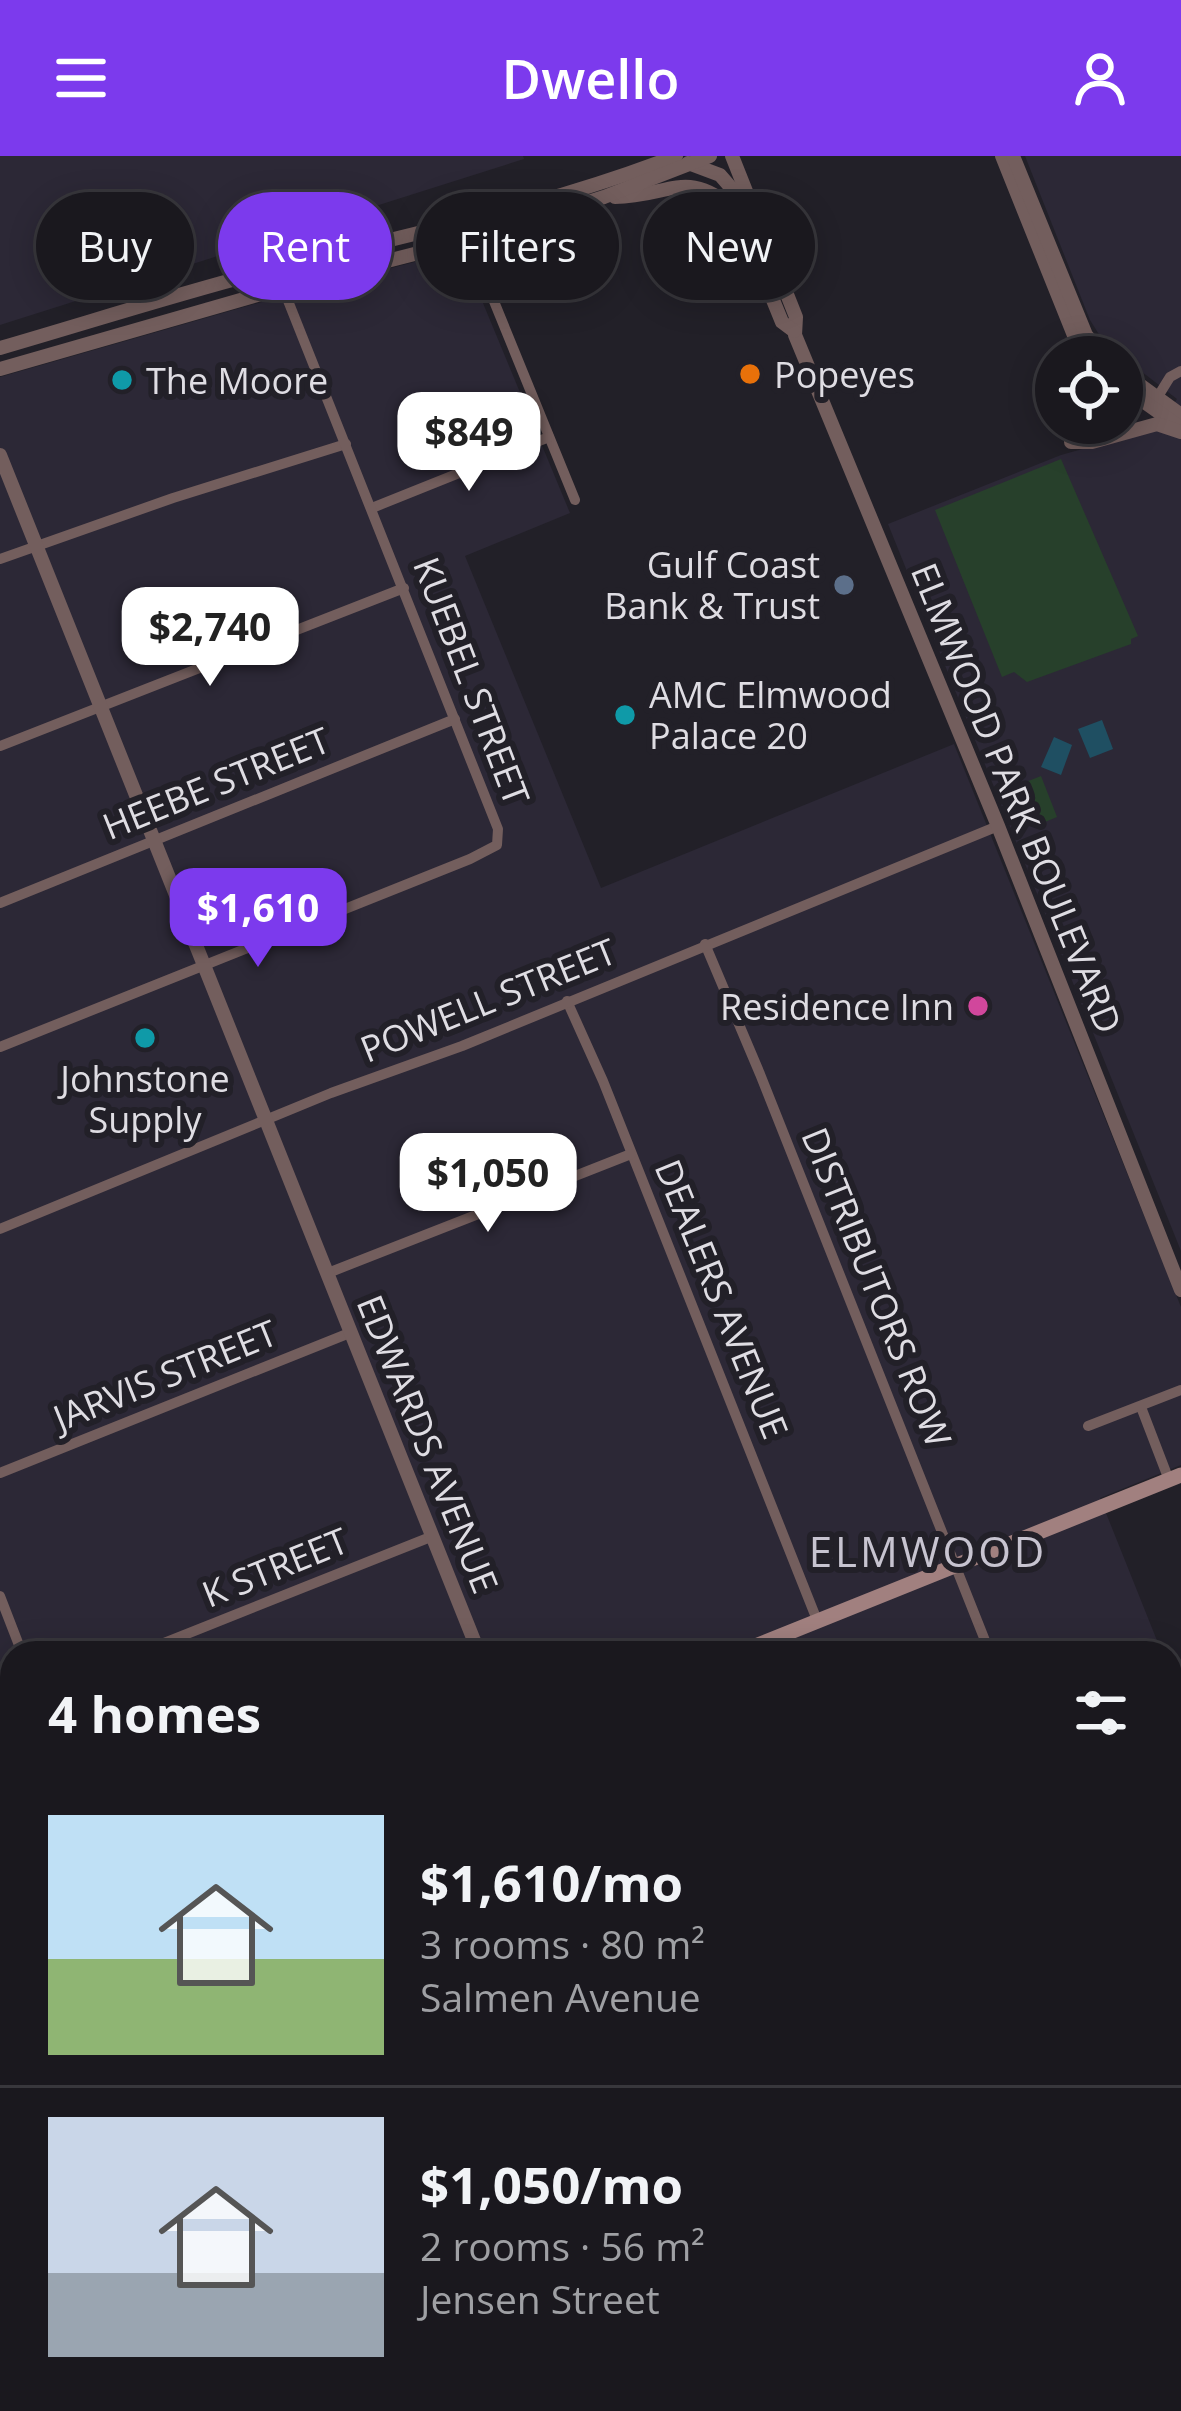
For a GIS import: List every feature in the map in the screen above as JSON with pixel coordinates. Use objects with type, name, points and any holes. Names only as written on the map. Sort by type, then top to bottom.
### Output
[{"type":"main road","points":[[768,1641],[1175,1478]]},
{"type":"street","points":[[564,192],[652,165],[710,156]]},
{"type":"street","points":[[1002,156],[1075,336]]},
{"type":"street","points":[[1013,156],[1087,336]]},
{"type":"street","points":[[686,158],[700,188]]},
{"type":"street","points":[[615,192],[686,158]]},
{"type":"street","name":"ELMWOOD PARK BOULEVARD","points":[[686,158],[720,176],[737,192]]},
{"type":"street","name":"ELMWOOD PARK BOULEVARD","points":[[736,159],[748,192]]},
{"type":"street","points":[[599,192],[628,181],[631,172]]},
{"type":"street","points":[[619,197],[684,185],[700,188]]},
{"type":"street","name":"ELMWOOD PARK BOULEVARD","points":[[700,188],[710,190],[737,212],[782,322],[794,331]]},
{"type":"street","points":[[0,348],[218,285]]},
{"type":"street","points":[[0,369],[243,300]]},
{"type":"street","name":"KUEBEL STREET","points":[[203,966],[448,868],[493,847],[500,838],[287,300]]},
{"type":"street","points":[[493,300],[575,500]]},
{"type":"street","name":"ELMWOOD PARK BOULEVARD","points":[[789,300],[796,317],[794,331],[998,826],[1181,1290]]},
{"type":"street","points":[[1157,398],[1170,377],[1181,371]]},
{"type":"street","points":[[1143,388],[1181,415]]},
{"type":"street","points":[[1143,402],[1181,430]]},
{"type":"street","points":[[1143,428],[1157,424],[1181,430]]},
{"type":"street","points":[[372,508],[549,437]]},
{"type":"street","points":[[0,560],[173,498],[346,444]]},
{"type":"street","name":"EDWARDS AVENUE","points":[[0,455],[474,1641]]},
{"type":"street","points":[[0,746],[404,588]]},
{"type":"street","name":"HEEBE STREET","points":[[0,903],[455,719]]},
{"type":"street","name":"POWELL STREET","points":[[0,1229],[998,826]]},
{"type":"street","name":"DISTRIBUTORS ROW","points":[[705,944],[985,1641]]},
{"type":"street","points":[[0,1047],[203,966]]},
{"type":"street","name":"DEALERS AVENUE","points":[[567,1001],[817,1621]]},
{"type":"street","points":[[328,1273],[632,1154]]},
{"type":"street","name":"JARVIS STREET","points":[[0,1473],[352,1332]]},
{"type":"street","points":[[1088,1426],[1181,1390]]},
{"type":"street","points":[[1141,1407],[1175,1478]]},
{"type":"street","name":"K STREET","points":[[169,1641],[433,1536]]},
{"type":"street","points":[[0,1596],[17,1641]]},
{"type":"shaded area","points":[[0,156],[524,159],[392,201],[392,192],[218,192],[218,256],[194,264],[194,192],[36,192],[36,300],[79,300],[0,325]]},
{"type":"shaded area","points":[[1025,156],[1181,156],[1181,1251],[888,524],[1061,455],[1100,444],[1143,444],[1143,432],[1157,428],[1177,399],[1143,373],[1143,336],[1100,336]]},
{"type":"shaded area","points":[[416,262],[416,300],[482,300],[570,513],[465,556],[601,888],[954,744],[1181,1307],[1181,1465],[1100,1498],[1157,1641],[0,1641],[0,377],[269,300],[392,300],[392,268]]},
{"type":"green space","points":[[1061,459],[1138,636],[1131,644],[1027,682],[1014,672],[1002,677],[935,510]]},
{"type":"green space","points":[[1041,776],[1057,817],[1033,827],[1016,786]]},
{"type":"water","points":[[1102,720],[1113,749],[1090,758],[1078,729]]},
{"type":"water","points":[[1054,737],[1072,745],[1061,775],[1041,767]]},
{"type":"place","name":"Popeyes","points":[[750,374]]},
{"type":"place","name":"The Moore","points":[[122,380]]},
{"type":"place","name":"Gulf Coast Bank & Trust","points":[[844,585]]},
{"type":"place","name":"AMC Elmwood Palace 20","points":[[625,715]]},
{"type":"place","name":"Residence Inn","points":[[978,1006]]},
{"type":"place","name":"Johnstone Supply","points":[[145,1038]]},
{"type":"district","name":"ELMWOOD","points":[[928,1550]]}]
